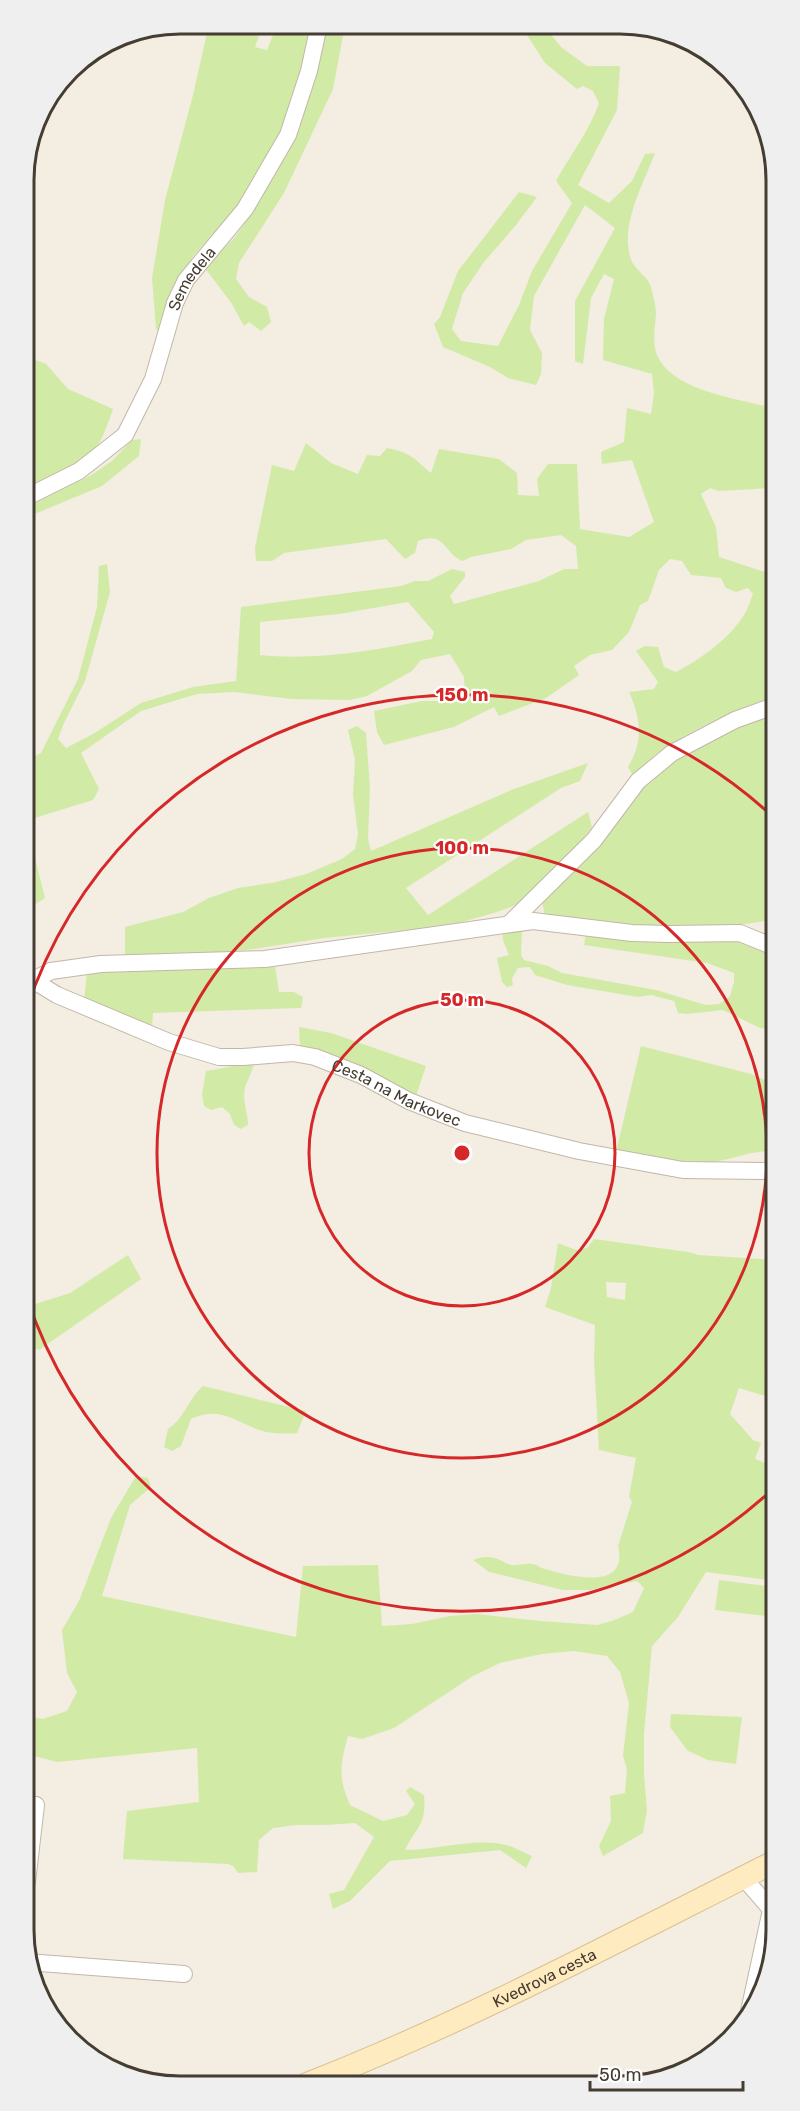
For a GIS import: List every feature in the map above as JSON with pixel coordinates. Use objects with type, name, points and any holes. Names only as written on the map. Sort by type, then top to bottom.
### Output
[{"type":"street","name":"Semedela","points":[[35,495],[79,471],[125,435],[153,380],[175,303],[186,280],[245,209],[288,135],[309,71],[317,34]]},
{"type":"street","points":[[509,924],[594,840],[638,781],[672,753],[735,720],[766,709]]},
{"type":"street","name":"Cesta na Markovec","points":[[35,977],[51,971],[91,966],[264,959],[533,921],[632,933],[740,933],[766,944]]},
{"type":"street","name":"Cesta na Markovec","points":[[35,983],[169,1042],[219,1057],[243,1058],[293,1053],[315,1057],[361,1075],[409,1101],[465,1123],[579,1151],[683,1170],[765,1171]]},
{"type":"street","points":[[34,1822],[36,1805]]},
{"type":"street","name":"Kvedrova cesta","points":[[328,2076],[471,2013],[765,1866]]},
{"type":"street","points":[[743,1877],[765,1903]]},
{"type":"street","points":[[757,1980],[764,1949]]},
{"type":"street","points":[[38,1963],[184,1974]]},
{"type":"green space","points":[[207,34],[260,34],[255,47],[267,50],[273,34],[311,34],[310,47],[281,131],[250,192],[194,255],[180,277],[164,332],[156,329],[152,278],[165,200]]},
{"type":"green space","points":[[323,34],[343,34],[333,89],[284,193],[239,263],[236,279],[249,297],[267,307],[271,322],[261,331],[249,322],[244,326],[232,304],[205,268],[235,237],[251,215],[270,178]]},
{"type":"green space","points":[[526,34],[550,34],[561,47],[587,66],[620,66],[617,110],[578,185],[609,203],[632,181],[645,154],[655,153],[630,221],[628,249],[632,262],[651,287],[656,311],[654,335],[657,355],[665,367],[691,385],[725,397],[766,406],[766,488],[718,491],[710,488],[701,494],[716,527],[719,557],[766,572],[766,700],[701,727],[656,754],[633,776],[628,767],[637,748],[639,730],[629,692],[654,689],[658,682],[636,651],[645,646],[658,647],[664,667],[676,672],[704,655],[730,633],[745,613],[753,594],[748,588],[736,592],[726,588],[721,578],[691,575],[682,561],[670,559],[659,570],[648,601],[640,605],[629,632],[612,650],[590,655],[574,666],[579,675],[546,698],[499,716],[494,707],[454,727],[384,745],[377,732],[374,711],[422,701],[456,701],[465,693],[464,677],[450,654],[421,660],[412,671],[367,696],[350,700],[291,699],[235,692],[197,694],[141,711],[81,753],[99,789],[93,800],[35,818],[35,756],[41,753],[78,679],[97,607],[99,566],[107,564],[110,592],[85,681],[58,739],[66,748],[93,734],[141,703],[193,687],[236,681],[241,607],[401,586],[415,581],[428,581],[452,569],[465,572],[465,577],[450,596],[454,604],[539,581],[564,569],[578,569],[576,546],[561,535],[526,540],[511,549],[471,557],[463,561],[452,554],[440,541],[427,538],[418,541],[415,553],[405,559],[386,539],[284,553],[272,561],[256,561],[255,548],[272,465],[294,471],[306,443],[331,463],[358,474],[367,455],[380,456],[387,448],[407,454],[431,473],[439,449],[499,459],[517,473],[518,495],[539,496],[537,479],[548,464],[577,464],[580,529],[629,537],[654,522],[632,460],[602,464],[601,452],[624,442],[627,408],[651,414],[654,393],[652,374],[603,360],[604,319],[614,279],[604,274],[591,298],[583,364],[575,361],[575,301],[615,228],[585,205],[534,296],[530,330],[542,353],[541,374],[536,385],[508,378],[490,367],[443,347],[434,324],[440,317],[458,271],[519,192],[537,197],[484,262],[463,293],[452,329],[461,341],[498,346],[519,305],[532,271],[572,203],[556,181],[585,134],[599,103],[593,91],[583,86],[577,89],[545,63]],"holes":[[[408,602],[434,632],[432,639],[325,655],[303,657],[260,655],[260,622],[339,614]]]},
{"type":"green space","points":[[35,360],[46,364],[68,389],[113,409],[100,442],[93,452],[61,475],[35,488]]},
{"type":"green space","points":[[141,439],[139,456],[102,486],[35,514],[35,501],[90,476],[112,461],[132,440]]},
{"type":"green space","points":[[766,715],[766,921],[718,927],[660,927],[545,917],[542,901],[647,783],[673,760],[730,728]]},
{"type":"green space","points":[[357,726],[366,733],[370,787],[368,840],[371,851],[514,789],[588,763],[580,781],[561,788],[406,888],[428,915],[588,812],[592,827],[579,844],[516,905],[448,926],[324,938],[247,950],[125,958],[125,927],[183,912],[209,898],[238,888],[306,874],[342,859],[355,849],[358,834],[353,795],[355,760],[348,730]]},
{"type":"green space","points":[[35,856],[45,898],[35,905]]},
{"type":"green space","points":[[502,927],[522,929],[521,955],[524,960],[548,966],[562,973],[656,990],[706,1005],[719,1004],[730,996],[734,973],[707,963],[584,945],[586,933],[743,939],[766,948],[766,1029],[723,1010],[678,1013],[674,1001],[651,995],[638,997],[567,985],[535,975],[530,967],[518,968],[512,978],[513,985],[507,987],[502,982],[497,958],[509,955],[503,940]]},
{"type":"green space","points":[[274,959],[279,992],[294,992],[303,997],[301,1008],[153,1013],[152,1028],[84,1001],[87,972]]},
{"type":"green space","points":[[299,1027],[331,1033],[426,1066],[416,1096],[348,1061],[300,1046]]},
{"type":"green space","points":[[641,1046],[751,1074],[765,1080],[765,1152],[696,1164],[616,1152]]},
{"type":"green space","points":[[254,1062],[244,1091],[248,1125],[241,1129],[234,1125],[230,1114],[222,1107],[211,1110],[204,1106],[202,1094],[206,1071]]},
{"type":"green space","points":[[594,1239],[699,1255],[765,1259],[765,1396],[739,1388],[730,1414],[753,1440],[761,1443],[755,1459],[765,1463],[765,1580],[706,1572],[678,1617],[652,1646],[644,1734],[647,1810],[643,1833],[603,1856],[599,1846],[611,1821],[610,1796],[625,1793],[627,1769],[623,1756],[629,1703],[620,1672],[607,1656],[574,1651],[542,1654],[500,1663],[473,1676],[394,1728],[362,1739],[348,1736],[343,1755],[342,1779],[350,1805],[383,1821],[407,1815],[415,1804],[406,1791],[410,1787],[424,1795],[422,1820],[405,1850],[485,1842],[498,1843],[532,1856],[526,1868],[500,1850],[390,1861],[350,1901],[333,1909],[329,1894],[344,1890],[374,1837],[355,1823],[273,1828],[259,1840],[257,1872],[238,1873],[233,1866],[228,1864],[123,1859],[127,1811],[199,1802],[197,1748],[57,1762],[34,1756],[34,1717],[43,1719],[67,1711],[77,1692],[67,1673],[62,1630],[79,1601],[111,1518],[136,1476],[148,1478],[151,1487],[130,1505],[102,1596],[296,1637],[303,1566],[378,1565],[382,1626],[412,1624],[450,1616],[476,1614],[597,1625],[633,1612],[644,1588],[637,1581],[590,1590],[563,1590],[489,1572],[473,1560],[490,1557],[511,1565],[534,1564],[568,1575],[595,1577],[615,1570],[619,1560],[618,1546],[632,1502],[629,1497],[636,1458],[599,1450],[594,1360],[595,1325],[545,1307],[551,1288],[558,1243],[576,1250],[587,1248]],"holes":[[[606,1282],[626,1283],[625,1300],[607,1297]]]},
{"type":"green space","points":[[128,1255],[141,1279],[39,1350],[34,1348],[34,1304],[70,1293]]},
{"type":"green space","points":[[203,1386],[306,1411],[297,1433],[259,1430],[218,1414],[201,1415],[191,1419],[181,1446],[172,1451],[164,1447],[168,1429],[179,1419]]},
{"type":"green space","points":[[719,1580],[765,1586],[765,1616],[715,1610]]},
{"type":"green space","points":[[671,1714],[742,1717],[736,1764],[708,1760],[688,1751],[670,1727]]}]
